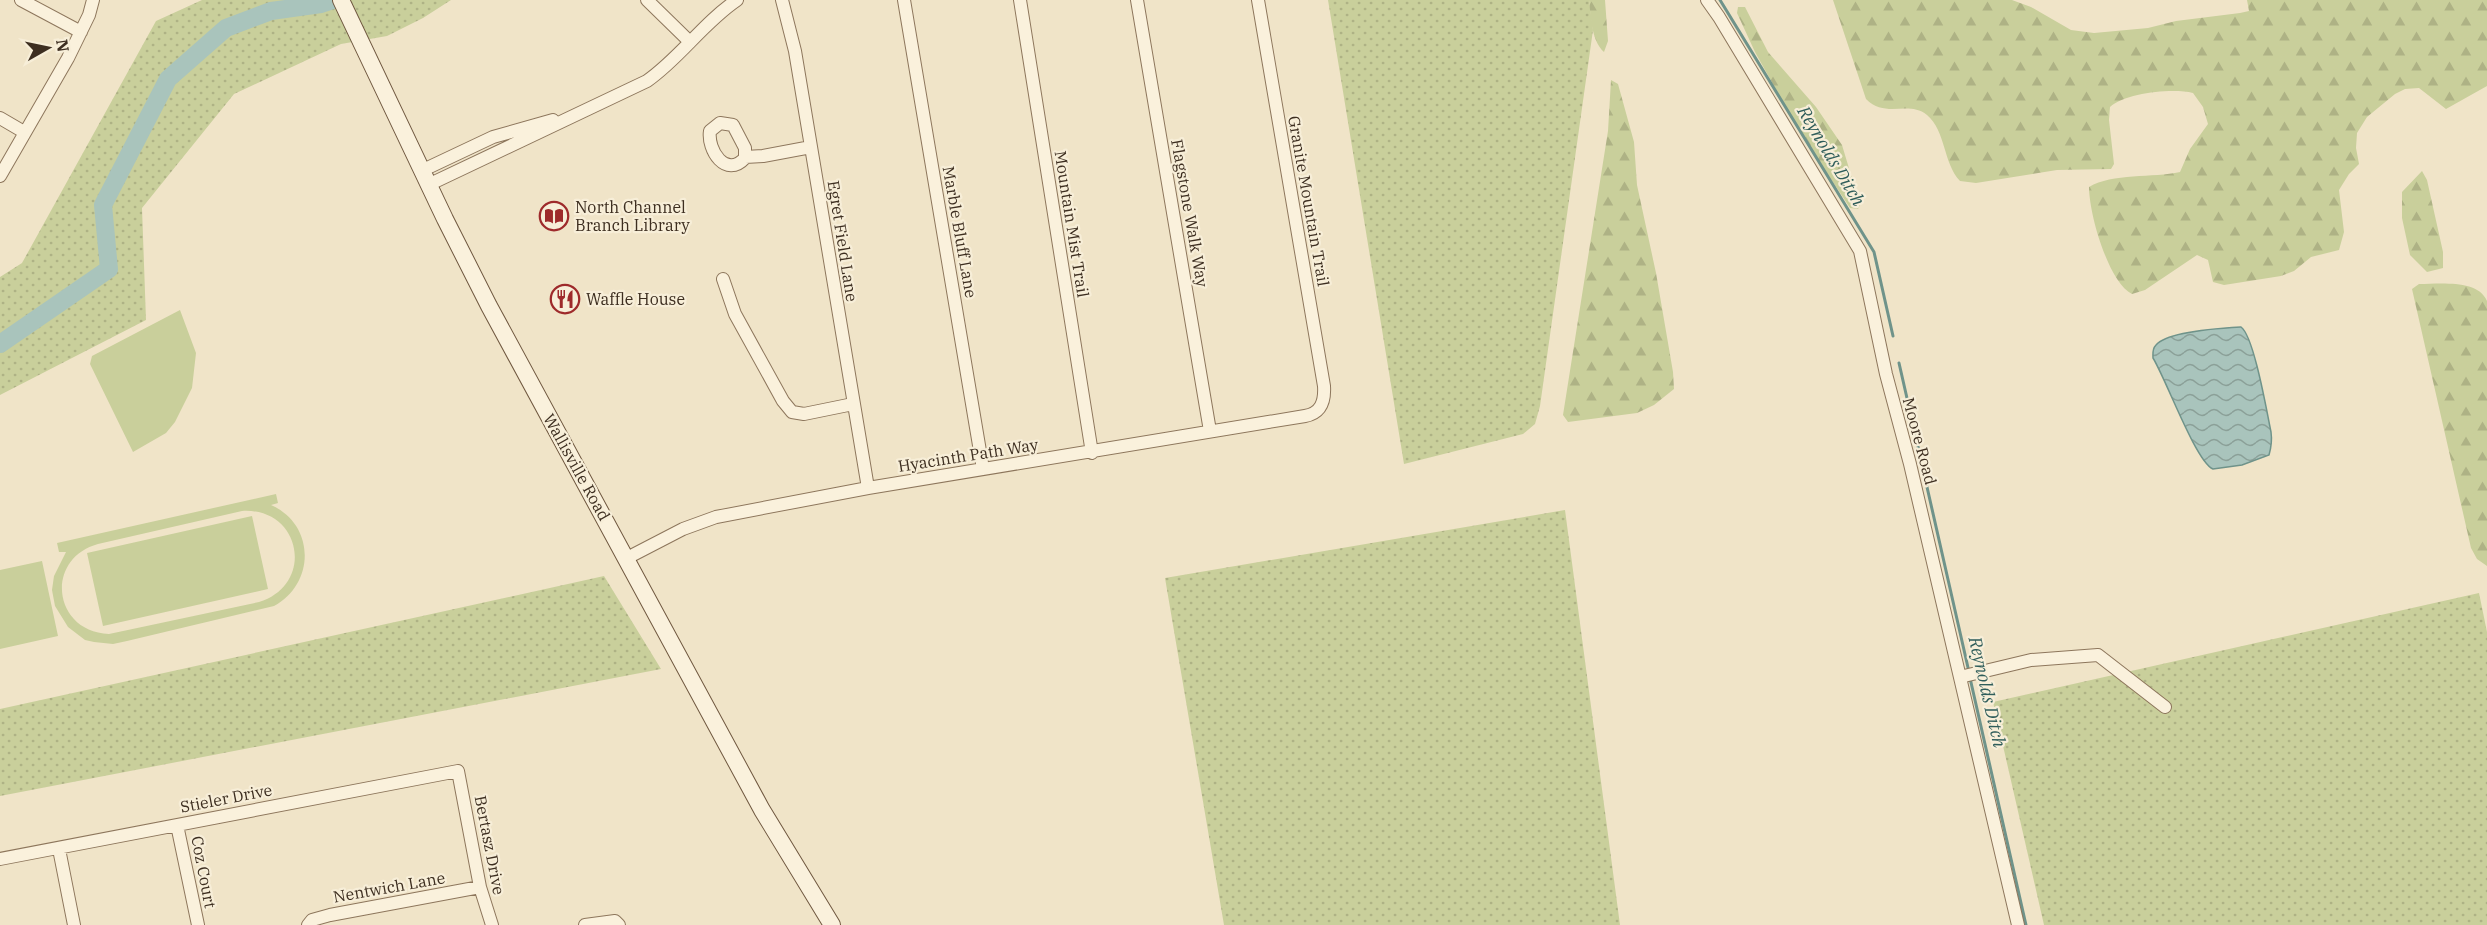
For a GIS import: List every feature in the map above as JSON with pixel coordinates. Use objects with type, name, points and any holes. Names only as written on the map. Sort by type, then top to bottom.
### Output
[{"type":"main road","name":"Wallisville Road","points":[[341,0],[425,178],[489,306],[762,810],[832,925]]},
{"type":"street","points":[[21,0],[81,32]]},
{"type":"street","points":[[0,176],[81,32],[93,0]]},
{"type":"street","points":[[647,0],[690,42]]},
{"type":"street","points":[[425,178],[493,137],[544,121],[569,117],[647,81],[664,69],[712,19],[737,0]]},
{"type":"street","name":"Egret Field Lane","points":[[782,0],[791,31],[868,488]]},
{"type":"street","name":"Marble Bluff Lane","points":[[904,0],[983,469]]},
{"type":"street","name":"Mountain Mist Trail","points":[[1020,0],[1092,453]]},
{"type":"street","name":"Flagstone Walk Way","points":[[1137,0],[1210,431]]},
{"type":"street","name":"Granite Mountain Trail","points":[[1258,0],[1324,386],[1324,401],[1321,407]]},
{"type":"street","name":"Moore Road","points":[[1707,0],[1860,251],[1886,374],[1910,464],[2018,925]]},
{"type":"street","points":[[0,118],[24,132]]},
{"type":"street","points":[[745,157],[811,147]]},
{"type":"street","points":[[723,279],[735,314],[783,401],[792,412],[804,414],[853,404]]},
{"type":"street","name":"Hyacinth Path Way","points":[[627,558],[683,529],[709,519],[868,488],[1092,453],[1305,416],[1316,412],[1321,407]]},
{"type":"street","points":[[1960,677],[2031,660],[2098,655],[2165,707]]},
{"type":"street","name":"Stieler Drive","points":[[0,859],[458,771]]},
{"type":"street","name":"Bertasz Drive","points":[[458,771],[480,888],[492,925]]},
{"type":"street","name":"Coz Court","points":[[177,825],[198,925]]},
{"type":"street","points":[[59,849],[74,925]]},
{"type":"street","name":"Nentwich Lane","points":[[308,925],[312,920],[330,915],[480,888]]},
{"type":"street","points":[[585,925],[617,923]]},
{"type":"green space","points":[[202,0],[451,0],[423,18],[387,36],[341,44],[234,94],[142,208],[146,320],[0,395],[0,277],[22,263],[156,21]]},
{"type":"green space","points":[[1328,0],[1589,0],[1593,30],[1540,406],[1535,424],[1523,434],[1404,464]]},
{"type":"green space","points":[[1589,0],[1605,0],[1608,41],[1604,52],[1594,35]]},
{"type":"green space","points":[[1833,0],[2012,0],[2031,7],[2071,30],[2094,33],[2148,28],[2176,21],[2240,13],[2249,11],[2247,0],[2487,0],[2487,86],[2446,109],[2419,88],[2405,89],[2395,94],[2367,117],[2357,133],[2356,148],[2359,164],[2349,174],[2339,190],[2344,232],[2339,250],[2311,257],[2294,271],[2281,276],[2224,285],[2213,282],[2208,260],[2197,255],[2145,290],[2132,294],[2115,276],[2101,246],[2092,213],[2089,187],[2121,178],[2180,172],[2190,149],[2208,124],[2203,107],[2193,93],[2173,91],[2138,95],[2117,102],[2110,107],[2109,120],[2114,164],[2111,169],[2057,170],[1976,183],[1960,181],[1950,165],[1938,130],[1927,115],[1912,109],[1881,108],[1866,99]]},
{"type":"green space","points":[[1738,7],[1745,7],[1768,52],[1816,107],[1842,145],[1860,205],[1858,209],[1850,208],[1798,129],[1755,52],[1737,13]]},
{"type":"green space","points":[[1611,80],[1618,84],[1634,142],[1637,185],[1656,273],[1674,389],[1654,405],[1637,413],[1568,422],[1563,415],[1608,131]]},
{"type":"green space","points":[[2422,171],[2427,180],[2443,252],[2443,268],[2427,272],[2410,255],[2402,218],[2402,192]]},
{"type":"green space","points":[[2419,284],[2467,286],[2482,294],[2487,301],[2487,566],[2477,559],[2471,548],[2412,289]]},
{"type":"green space","points":[[180,310],[196,353],[192,388],[175,422],[166,433],[133,452],[90,364],[92,356]]},
{"type":"green space","points":[[276,494],[278,503],[271,505],[286,514],[296,526],[303,540],[305,555],[303,570],[297,584],[274,606],[113,644],[85,640],[68,627],[55,606],[52,590],[54,576],[66,552],[59,552],[57,543]],"holes":[[[242,511],[262,513],[278,521],[288,533],[294,548],[294,564],[289,580],[277,593],[259,602],[109,634],[90,630],[76,621],[67,609],[62,594],[63,579],[69,564],[81,552],[98,544]]]},
{"type":"green space","points":[[1565,510],[1620,925],[1224,925],[1165,578]]},
{"type":"green space","points":[[252,516],[268,589],[103,626],[87,553]]},
{"type":"green space","points":[[42,561],[58,636],[0,649],[0,570]]},
{"type":"green space","points":[[604,576],[661,669],[0,796],[0,709]]},
{"type":"green space","points":[[2479,593],[2487,632],[2487,925],[2044,925],[1993,702]]},
{"type":"water","points":[[2241,327],[2251,345],[2259,376],[2271,432],[2269,455],[2242,465],[2213,469],[2198,452],[2153,358],[2153,350],[2162,340],[2183,333]]},
{"type":"waterway","points":[[0,344],[109,269],[103,205],[168,79],[226,28],[271,11],[321,4],[333,0]]},
{"type":"waterway","name":"Reynolds Ditch","points":[[1720,0],[1874,252],[1893,336]]},
{"type":"waterway","name":"Reynolds Ditch","points":[[1899,363],[1919,451]]},
{"type":"waterway","name":"Reynolds Ditch","points":[[1922,465],[1969,672]]},
{"type":"waterway","name":"Reynolds Ditch","points":[[1970,678],[2026,925]]},
{"type":"place","name":"North Channel Branch Library","points":[[554,216]]},
{"type":"place","name":"Waffle House","points":[[565,299]]}]
